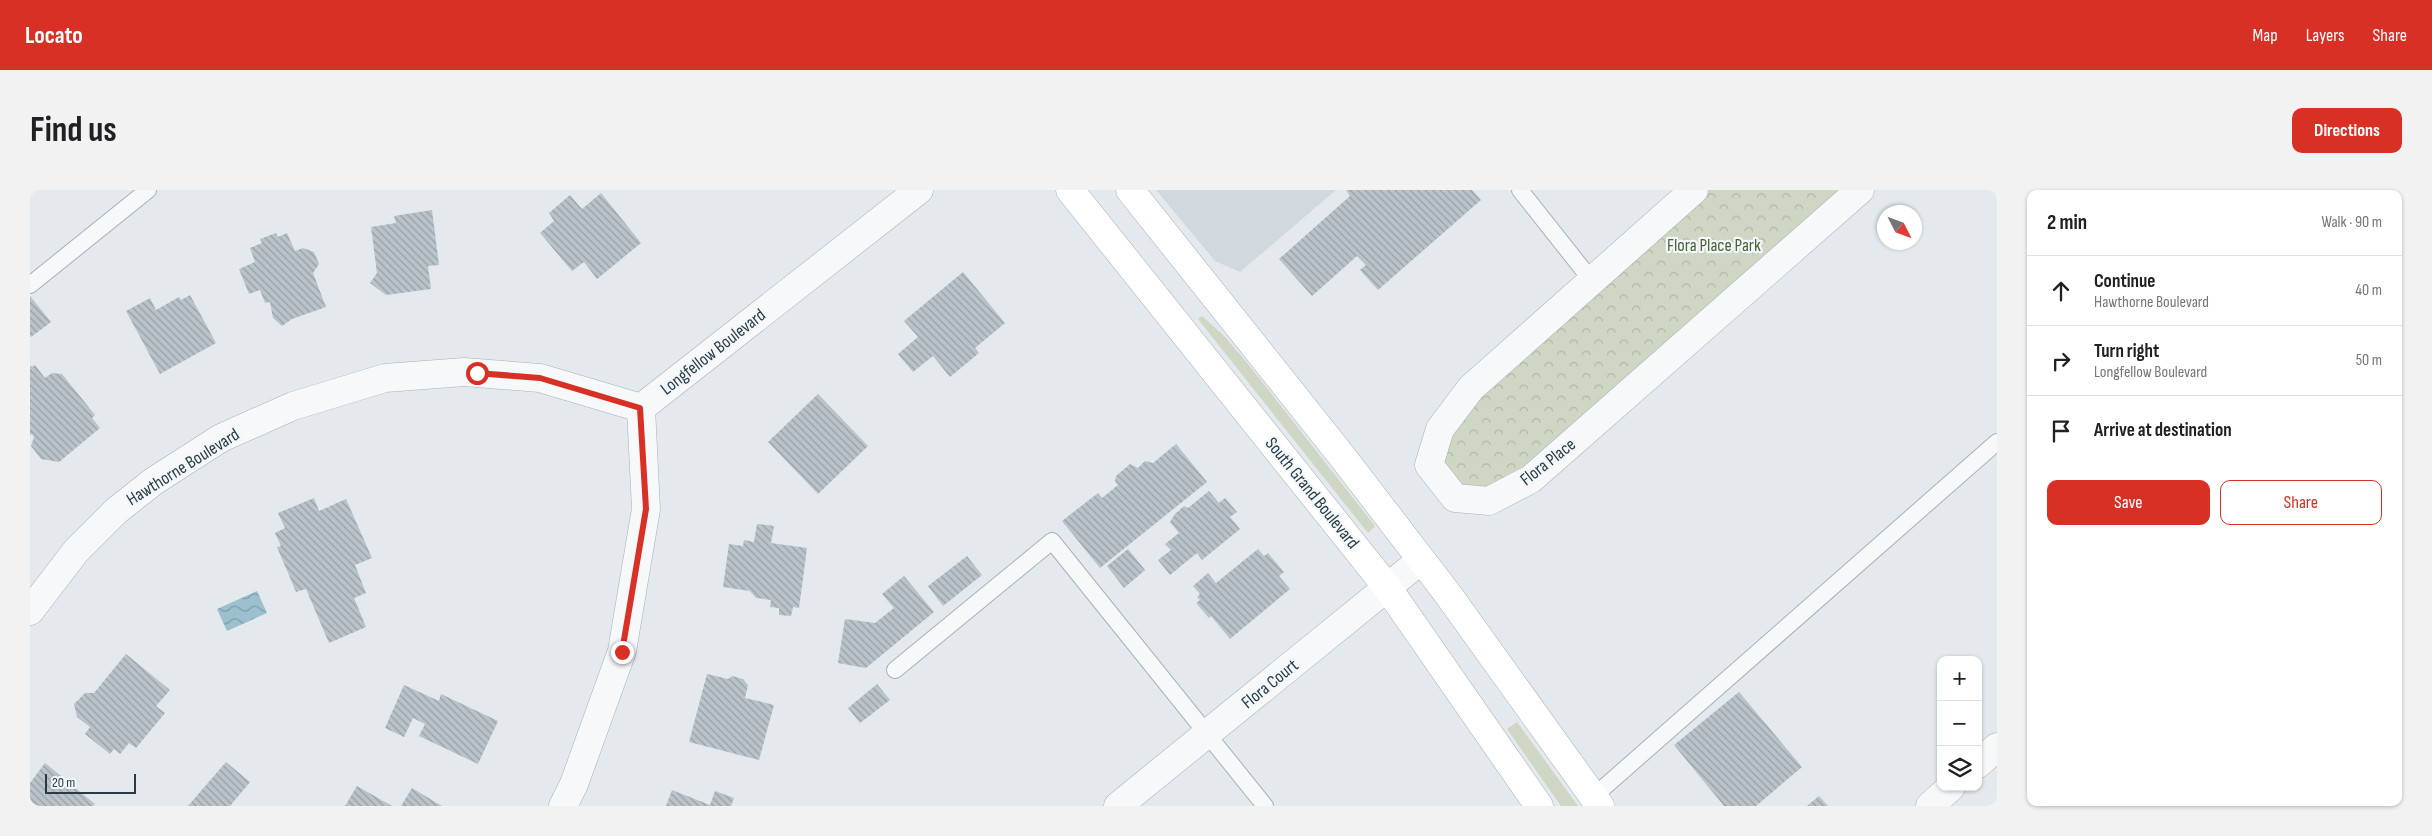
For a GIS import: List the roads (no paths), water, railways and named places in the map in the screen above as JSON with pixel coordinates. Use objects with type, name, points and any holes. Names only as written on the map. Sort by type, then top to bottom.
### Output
[{"type":"main road","name":"South Grand Boulevard","points":[[1070,190],[1388,588],[1539,806]]},
{"type":"main road","points":[[1130,190],[1341,455],[1421,560],[1597,801]]},
{"type":"street","name":"Longfellow Boulevard","points":[[640,408],[919,190]]},
{"type":"street","name":"Flora Place","points":[[1694,190],[1471,388],[1440,429],[1429,465],[1455,498],[1489,501],[1532,479],[1860,190]]},
{"type":"street","name":"Hawthorne Boulevard","points":[[30,611],[76,551],[116,511],[139,493],[221,438],[293,406],[385,378],[464,372],[540,378],[640,408]]},
{"type":"street","points":[[563,806],[574,784],[622,652],[646,509],[640,408]]},
{"type":"street","name":"Flora Court","points":[[1118,806],[1421,560]]},
{"type":"street","points":[[1982,760],[1997,747]]},
{"type":"street","points":[[1930,806],[1947,791]]},
{"type":"lane","points":[[30,285],[148,190]]},
{"type":"lane","points":[[1520,190],[1592,281]]},
{"type":"lane","points":[[1597,801],[1997,442]]},
{"type":"lane","points":[[895,670],[1052,541],[1265,806]]},
{"type":"water","points":[[257,591],[267,613],[227,631],[217,609]]},
{"type":"park label","name":"Flora Place Park","points":[[1714,245]]}]
